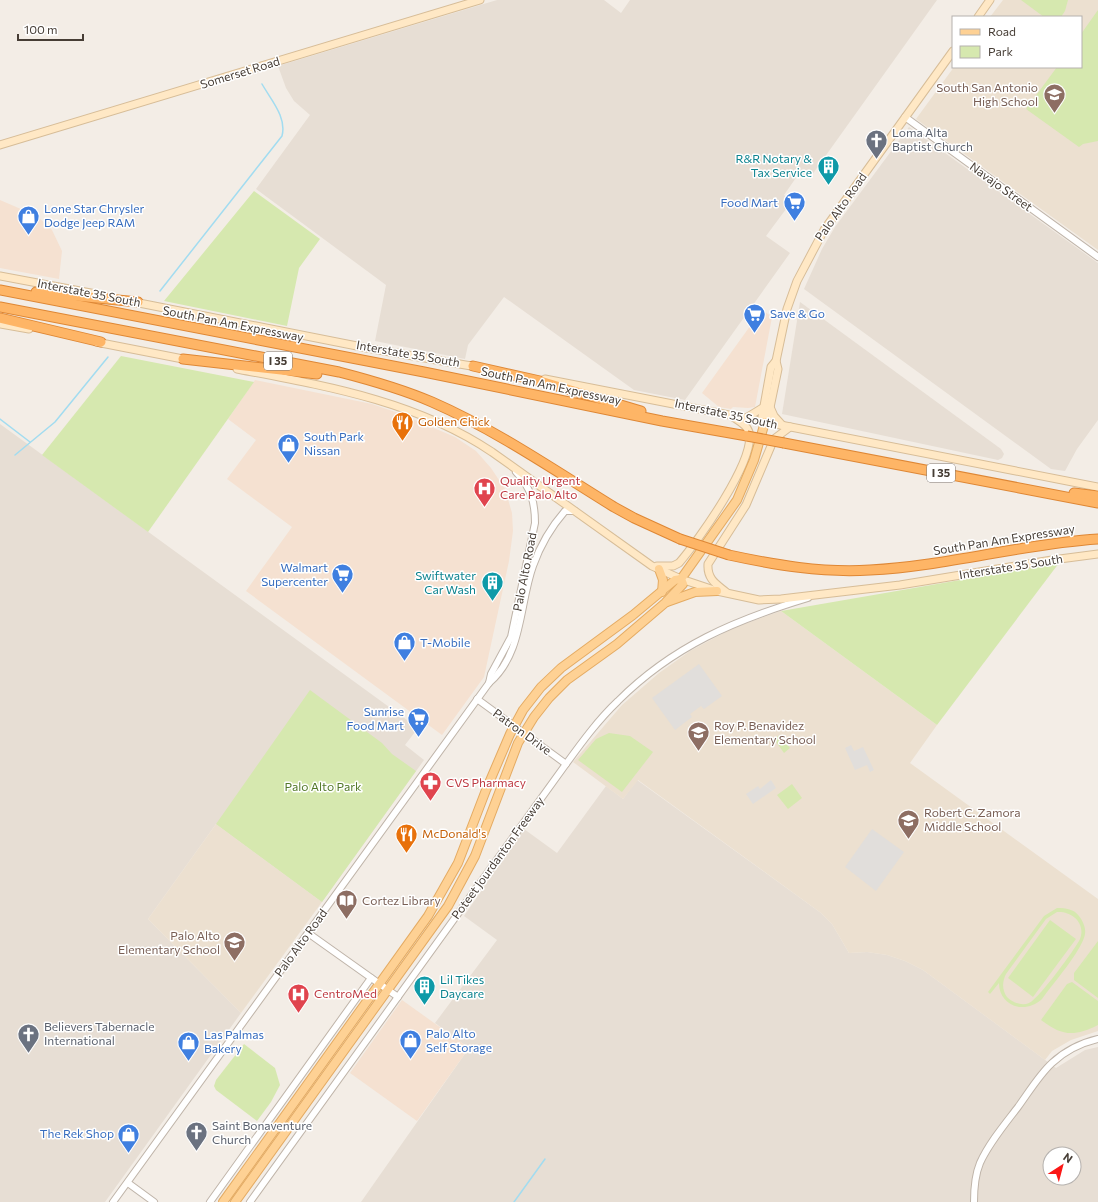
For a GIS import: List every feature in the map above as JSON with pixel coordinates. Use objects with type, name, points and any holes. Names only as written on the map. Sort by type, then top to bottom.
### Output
[{"type":"highway","points":[[0,287],[138,302]]},
{"type":"highway","name":"South Pan Am Expressway","points":[[0,290],[432,374],[662,421],[784,443],[1098,504]]},
{"type":"highway","name":"I 35","points":[[0,307],[338,372],[382,384],[430,401]]},
{"type":"highway","points":[[0,318],[101,342]]},
{"type":"highway","points":[[183,359],[323,375],[430,401]]},
{"type":"highway","points":[[473,366],[554,385],[652,414],[728,430],[747,436]]},
{"type":"highway","name":"South Pan Am Expressway","points":[[430,401],[486,428],[634,518],[680,539],[729,555],[807,569],[853,570],[913,566],[1098,539]]},
{"type":"highway","points":[[1015,488],[1046,489],[1098,496]]},
{"type":"main road","name":"Somerset Road","points":[[0,145],[480,0]]},
{"type":"main road","points":[[979,16],[990,0]]},
{"type":"main road","name":"Palo Alto Road","points":[[793,291],[807,259],[824,230],[952,52]]},
{"type":"main road","name":"Interstate 35 South","points":[[0,276],[367,348],[473,366],[729,414],[787,427],[1098,487]]},
{"type":"main road","name":"Poteet Jourdanton Freeway","points":[[235,1202],[388,991],[430,932],[460,886],[477,849],[523,733],[549,698],[567,680],[617,644],[665,603],[682,584],[681,579],[737,500],[754,460],[765,422],[768,418],[767,407],[778,369],[776,361],[787,309],[793,291]]},
{"type":"main road","points":[[0,324],[101,342],[183,359]]},
{"type":"main road","name":"Interstate 35 South","points":[[183,359],[316,384],[383,400],[412,410],[476,441],[656,567],[681,579],[730,595],[759,600],[815,596],[900,585],[1098,554]]},
{"type":"main road","points":[[730,595],[712,582],[709,576],[708,564],[746,505],[774,439],[787,427],[774,416],[767,407],[746,418]]},
{"type":"main road","points":[[662,592],[663,580],[656,567],[673,566],[679,563],[714,516],[732,484],[746,451],[749,432],[743,424],[729,414]]},
{"type":"main road","name":"Poteet Jourdanton Freeway","points":[[223,1202],[428,916],[449,881],[514,726],[523,710],[541,687],[561,668],[662,592],[675,580],[681,579]]},
{"type":"main road","points":[[665,603],[695,592],[717,591]]},
{"type":"street","name":"Navajo Street","points":[[905,117],[1098,257]]},
{"type":"street","name":"Palo Alto Road","points":[[488,683],[491,674],[511,637],[535,522],[535,505],[532,495],[521,477],[508,464]]},
{"type":"street","name":"Palo Alto Road","points":[[113,1202],[488,683],[499,672],[516,639],[529,579],[539,551],[548,534],[565,511],[575,511]]},
{"type":"street","name":"Poteet Jourdanton Freeway","points":[[250,1202],[589,732],[618,701],[656,668],[680,651],[726,626],[815,596]]},
{"type":"street","name":"Patron Drive","points":[[477,699],[566,764]]},
{"type":"street","points":[[308,933],[398,997]]},
{"type":"street","points":[[210,1202],[371,978]]},
{"type":"street","points":[[974,1202],[976,1176],[980,1162],[1032,1088],[1051,1064],[1064,1054],[1082,1044],[1098,1039]]},
{"type":"street","points":[[128,1183],[154,1202]]},
{"type":"shaded area","points":[[497,0],[604,0],[621,13],[630,0],[937,0],[809,179],[800,172],[784,195],[792,201],[766,236],[790,253],[685,400],[634,390],[504,297],[468,345],[465,359],[375,341],[386,285],[256,189],[310,115],[294,101],[286,88],[278,66]]},
{"type":"shaded area","name":"South San Antonio High School","points":[[1003,0],[1098,0],[1098,250],[916,119],[953,68],[1082,68],[1082,16],[991,16]]},
{"type":"shaded area","points":[[909,127],[1098,263],[1098,420],[1077,449],[1065,471],[1051,469],[804,289],[822,249],[835,227]]},
{"type":"shaded area","name":"Lone Star Chrysler Dodge Jeep RAM","points":[[0,200],[37,216],[52,230],[62,251],[59,279],[0,268]]},
{"type":"shaded area","points":[[800,302],[1001,449],[1004,454],[1002,458],[998,460],[782,414]]},
{"type":"shaded area","points":[[764,311],[772,317],[755,407],[733,407],[731,409],[719,407],[702,393],[753,322],[756,323]]},
{"type":"shaded area","points":[[255,380],[372,404],[401,414],[455,437],[476,451],[491,468],[505,489],[512,513],[513,531],[509,561],[484,677],[442,735],[246,591],[292,527],[227,479],[256,440],[228,419]]},
{"type":"shaded area","name":"Palo Alto Park","points":[[0,424],[418,728],[405,745],[424,760],[322,902],[216,824],[148,919],[241,1013],[105,1202],[0,1202]]},
{"type":"shaded area","name":"Robert C. Zamora Middle School","points":[[781,611],[937,725],[910,763],[1098,899],[1098,1031],[1071,1040],[1052,1051],[1045,1060],[923,970],[905,961],[887,955],[867,952],[849,953],[832,924],[821,913],[638,780],[623,799],[573,762],[622,705],[659,673],[690,651],[735,627]]},
{"type":"shaded area","points":[[699,664],[722,696],[704,709],[701,706],[690,714],[692,717],[675,730],[652,698]]},
{"type":"shaded area","points":[[851,745],[854,751],[863,747],[874,770],[870,772],[867,765],[855,770],[845,748]]},
{"type":"shaded area","points":[[637,780],[821,913],[832,924],[849,953],[867,952],[887,955],[905,961],[923,970],[1056,1068],[1085,1050],[1098,1047],[1098,1202],[361,1202],[469,1048],[435,1023],[497,940],[464,916],[524,829],[557,853],[606,786],[623,799]]},
{"type":"shaded area","points":[[771,780],[776,788],[753,804],[746,794],[758,786],[760,789]]},
{"type":"shaded area","name":"Palo Alto Elementary School","points":[[216,824],[322,902],[241,1013],[148,919]]},
{"type":"shaded area","points":[[872,829],[904,852],[876,891],[845,867]]},
{"type":"shaded area","name":"Palo Alto Self Storage","points":[[402,1000],[469,1048],[417,1121],[350,1073]]},
{"type":"green space","points":[[1021,0],[1068,0],[1065,11],[1062,16],[1043,16]]},
{"type":"green space","points":[[1098,10],[1098,141],[1083,144],[1079,147],[1026,109],[1056,68],[1082,68],[1082,33]]},
{"type":"green space","points":[[254,191],[320,239],[299,268],[287,326],[164,301]]},
{"type":"green space","points":[[121,356],[254,382],[148,532],[42,455]]},
{"type":"green space","points":[[1059,563],[937,725],[781,611]]},
{"type":"green space","name":"Palo Alto Park","points":[[310,690],[382,743],[392,754],[416,771],[322,902],[216,824]]},
{"type":"green space","points":[[609,733],[630,736],[653,752],[622,792],[578,760],[596,739]]},
{"type":"green space","points":[[780,735],[790,748],[784,753],[774,739]]},
{"type":"green space","points":[[792,784],[802,798],[788,809],[777,795]]},
{"type":"green space","points":[[1057,908],[1072,910],[1077,914],[1085,927],[1085,934],[1079,949],[1042,999],[1035,1004],[1021,1007],[1014,1006],[1003,997],[1000,991],[999,983],[990,994],[988,992],[1044,916]],"holes":[[[1057,912],[1063,912],[1072,916],[1079,923],[1081,928],[1080,939],[1056,973],[1034,1000],[1023,1004],[1012,1001],[1007,997],[1003,989],[1006,974],[1046,919]]]},
{"type":"green space","points":[[1050,920],[1076,939],[1033,997],[1008,978]]},
{"type":"green space","points":[[1098,941],[1098,998],[1074,980],[1074,973]]},
{"type":"green space","points":[[1072,982],[1098,1001],[1098,1025],[1082,1032],[1068,1033],[1055,1029],[1041,1020],[1067,984]]},
{"type":"green space","points":[[244,1044],[275,1068],[280,1085],[271,1102],[257,1121],[216,1090],[214,1086],[216,1080]]},
{"type":"waterway","points":[[160,291],[282,136],[283,129],[280,115],[274,102],[262,84]]},
{"type":"waterway","points":[[15,455],[55,422],[108,357]]},
{"type":"waterway","points":[[0,419],[30,442]]},
{"type":"waterway","points":[[514,1202],[545,1159]]},
{"type":"place","name":"South San Antonio High School","points":[[1054,114]]},
{"type":"place","name":"Loma Alta Baptist Church","points":[[876,160]]},
{"type":"place","name":"R&R Notary & Tax Service","points":[[828,186]]},
{"type":"place","name":"Food Mart","points":[[794,222]]},
{"type":"place","name":"Lone Star Chrysler Dodge Jeep RAM","points":[[28,236]]},
{"type":"place","name":"Save & Go","points":[[755,334]]},
{"type":"place","name":"Golden Chick","points":[[402,442]]},
{"type":"place","name":"South Park Nissan","points":[[288,464]]},
{"type":"place","name":"Quality Urgent Care Palo Alto","points":[[485,508]]},
{"type":"place","name":"Walmart Supercenter","points":[[343,594]]},
{"type":"place","name":"Swiftwater Car Wash","points":[[492,602]]},
{"type":"place","name":"T-Mobile","points":[[404,662]]},
{"type":"place","name":"Sunrise Food Mart","points":[[419,738]]},
{"type":"place","name":"Roy P. Benavidez Elementary School","points":[[699,752]]},
{"type":"place","name":"CVS Pharmacy","points":[[431,802]]},
{"type":"place","name":"Robert C. Zamora Middle School","points":[[908,840]]},
{"type":"place","name":"McDonald's","points":[[407,854]]},
{"type":"place","name":"Cortez Library","points":[[347,920]]},
{"type":"place","name":"Palo Alto Elementary School","points":[[235,962]]},
{"type":"place","name":"Lil Tikes Daycare","points":[[425,1006]]},
{"type":"place","name":"CentroMed","points":[[299,1014]]},
{"type":"place","name":"Believers Tabernacle International","points":[[29,1054]]},
{"type":"place","name":"Palo Alto Self Storage","points":[[410,1060]]},
{"type":"place","name":"Las Palmas Bakery","points":[[189,1062]]},
{"type":"place","name":"Saint Bonaventure Church","points":[[197,1152]]},
{"type":"place","name":"The Rek Shop","points":[[129,1154]]}]
